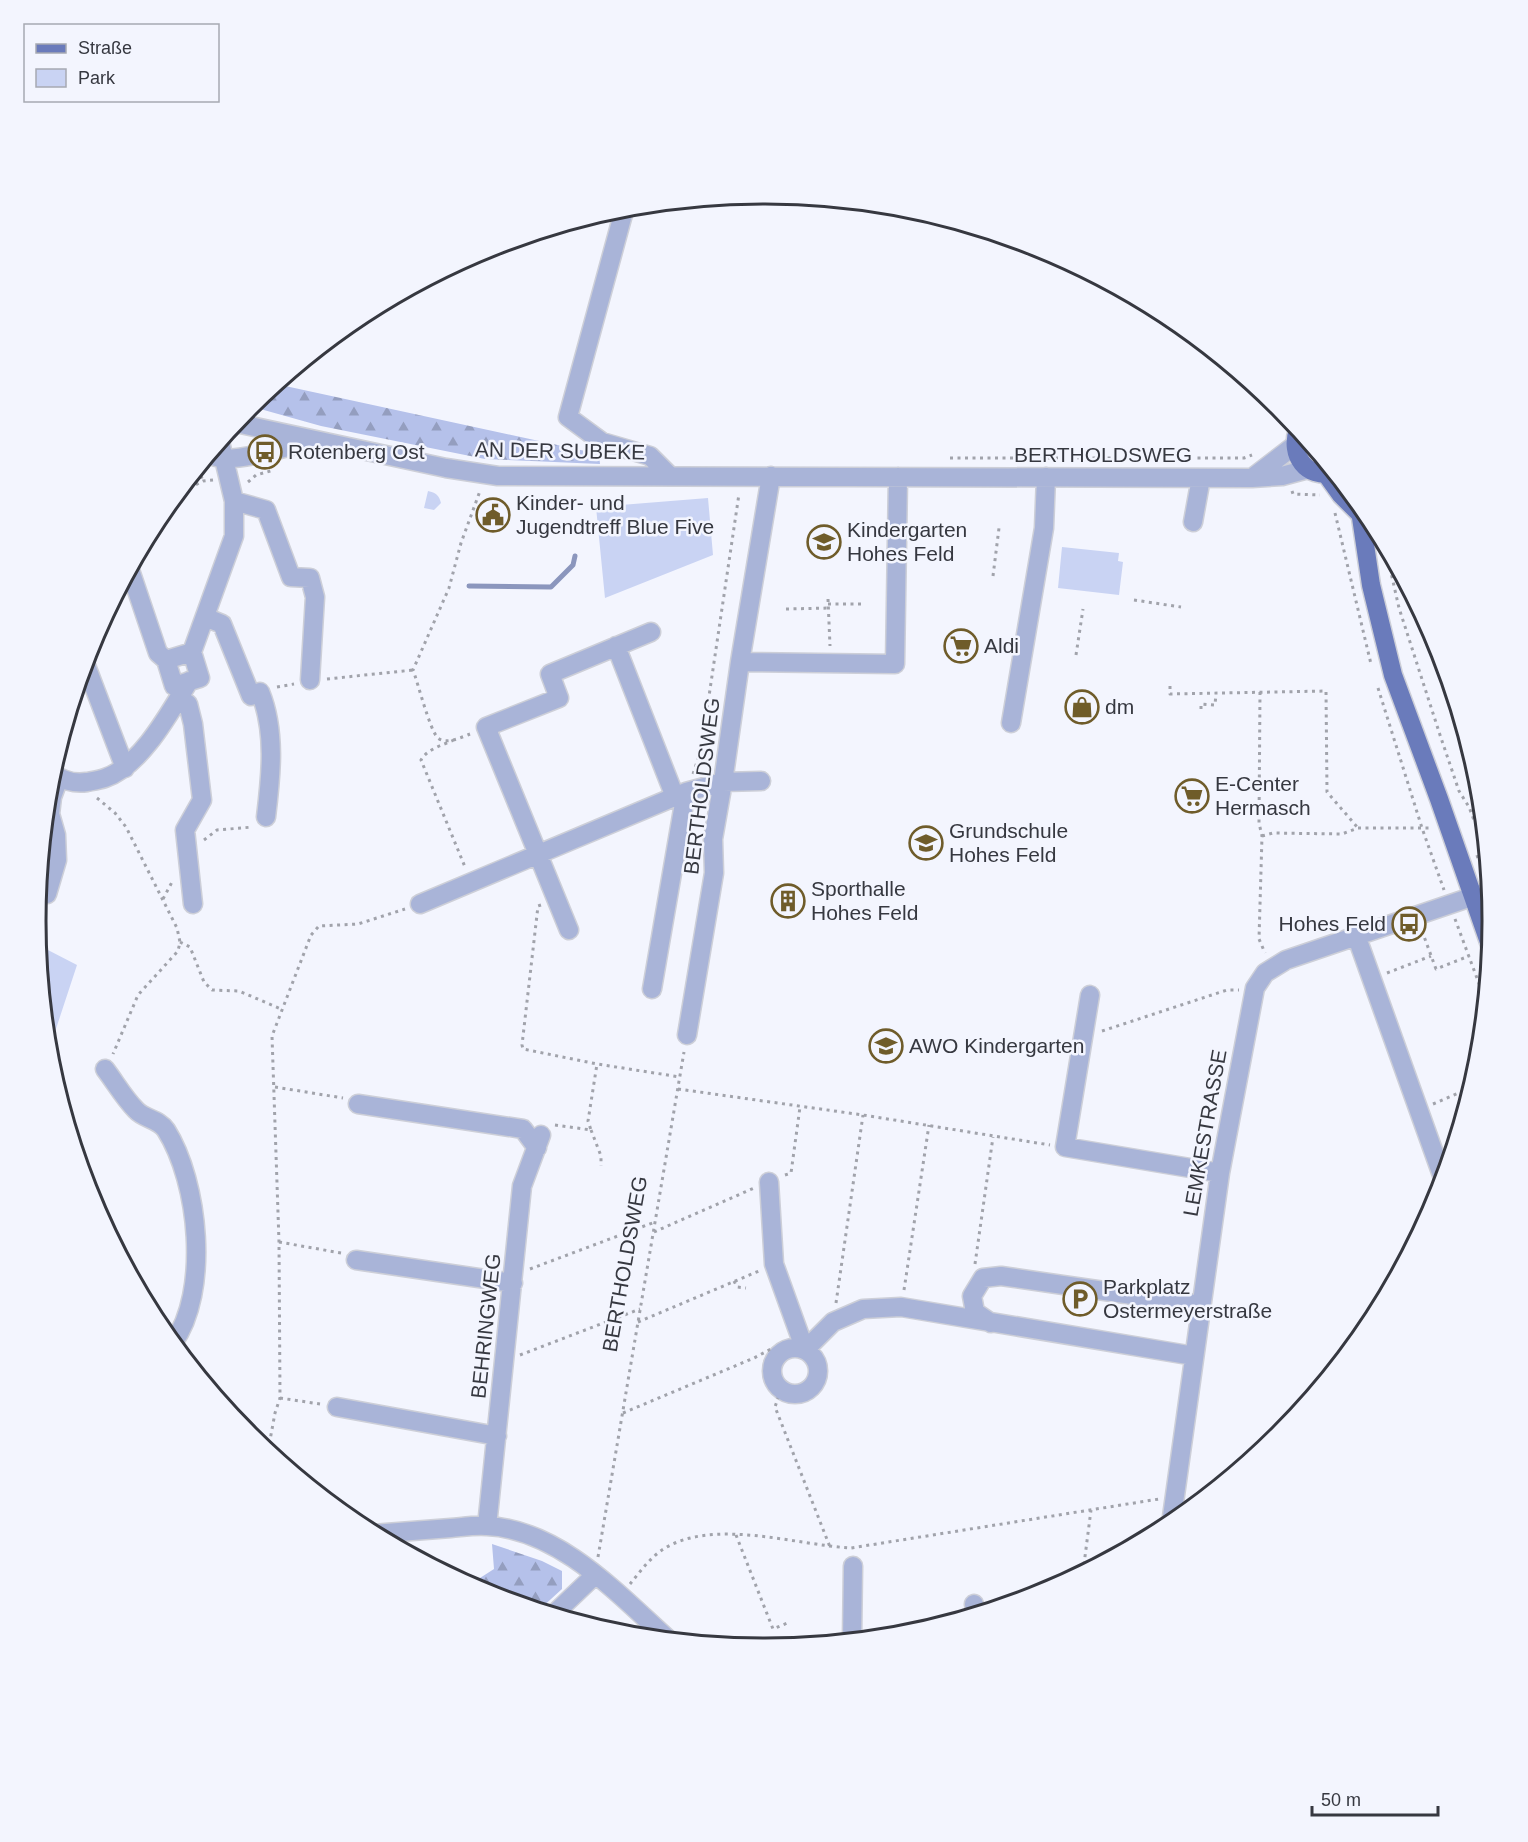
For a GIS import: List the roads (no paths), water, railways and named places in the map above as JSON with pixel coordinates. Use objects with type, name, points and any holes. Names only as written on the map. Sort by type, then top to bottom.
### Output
[{"type":"main road","points":[[1296,441],[1298,458],[1308,469],[1324,474]]},
{"type":"main road","points":[[1361,522],[1371,585],[1393,675],[1448,828],[1481,893]]},
{"type":"street","points":[[622,217],[568,417],[602,442],[650,456],[669,476]]},
{"type":"street","name":"AN DER SUBEKE","points":[[246,425],[446,468],[498,476],[771,476]]},
{"type":"street","points":[[1252,478],[1295,439]]},
{"type":"street","name":"AN DER SUBEKE","points":[[221,453],[232,459],[316,440]]},
{"type":"street","points":[[61,777],[79,783],[105,778],[124,768],[151,740],[184,689],[200,678],[192,652],[234,536],[234,501],[219,455]]},
{"type":"street","name":"BERTHOLDSWEG","points":[[687,1035],[714,873],[713,839],[771,476],[1252,478],[1282,476],[1308,469]]},
{"type":"street","points":[[740,662],[896,664],[898,477]]},
{"type":"street","points":[[1011,723],[1044,528],[1046,477]]},
{"type":"street","points":[[1193,522],[1201,478]]},
{"type":"street","points":[[234,501],[266,510],[291,577],[310,578],[315,597],[310,680]]},
{"type":"street","points":[[133,580],[158,653],[166,660],[174,686],[184,689]]},
{"type":"street","points":[[205,617],[222,624],[251,696],[261,692],[266,707],[272,773],[265,822]]},
{"type":"street","points":[[569,930],[486,728],[559,698],[550,674],[651,633]]},
{"type":"street","points":[[616,646],[680,795],[652,989]]},
{"type":"street","points":[[166,660],[192,652]]},
{"type":"street","points":[[90,676],[124,768]]},
{"type":"street","points":[[184,689],[193,724],[202,800],[185,830],[193,904]]},
{"type":"street","points":[[420,904],[680,795],[723,782],[761,781]]},
{"type":"street","points":[[47,893],[57,860],[53,825]]},
{"type":"street","name":"LEMKESTRASSE","points":[[1173,1510],[1220,1173],[1254,992],[1260,980],[1270,969],[1294,957],[1481,893]]},
{"type":"street","points":[[1356,935],[1438,1165]]},
{"type":"street","points":[[1090,995],[1065,1147],[1220,1173]]},
{"type":"street","points":[[105,1069],[137,1112],[158,1122],[165,1129],[184,1171],[194,1217],[197,1256],[192,1299],[178,1335]]},
{"type":"street","name":"BEHRINGWEG","points":[[358,1104],[523,1129],[539,1142],[522,1186],[487,1526]]},
{"type":"street","points":[[769,1182],[774,1264],[805,1350],[816,1361],[819,1373],[815,1383],[801,1393],[790,1394],[781,1389],[772,1377],[775,1359],[783,1351],[793,1348],[805,1350]]},
{"type":"street","points":[[356,1260],[513,1279]]},
{"type":"street","points":[[992,1324],[975,1312],[972,1296],[983,1278],[1001,1276],[1201,1305]]},
{"type":"street","points":[[805,1350],[833,1322],[863,1309],[901,1307],[1194,1356]]},
{"type":"street","points":[[337,1407],[497,1436]]},
{"type":"street","points":[[390,1533],[487,1526],[516,1530],[541,1539],[566,1553],[670,1632]]},
{"type":"street","points":[[852,1633],[853,1566]]},
{"type":"street","points":[[560,1608],[595,1575]]},
{"type":"waterway","points":[[469,586],[551,587],[573,565],[575,556]]},
{"type":"place","name":"Rotenberg Ost","points":[[265,452]]},
{"type":"place","name":"Kinder- und Jugendtreff Blue Five","points":[[493,515]]},
{"type":"place","name":"Kindergarten Hohes Feld","points":[[824,542]]},
{"type":"place","name":"Aldi","points":[[961,646]]},
{"type":"place","name":"dm","points":[[1082,707]]},
{"type":"place","name":"E-Center Hermasch","points":[[1192,796]]},
{"type":"place","name":"Grundschule Hohes Feld","points":[[926,843]]},
{"type":"place","name":"Sporthalle Hohes Feld","points":[[788,901]]},
{"type":"place","name":"Hohes Feld","points":[[1409,924]]},
{"type":"place","name":"AWO Kindergarten","points":[[886,1046]]},
{"type":"place","name":"Parkplatz Ostermeyerstraße","points":[[1080,1299]]}]
